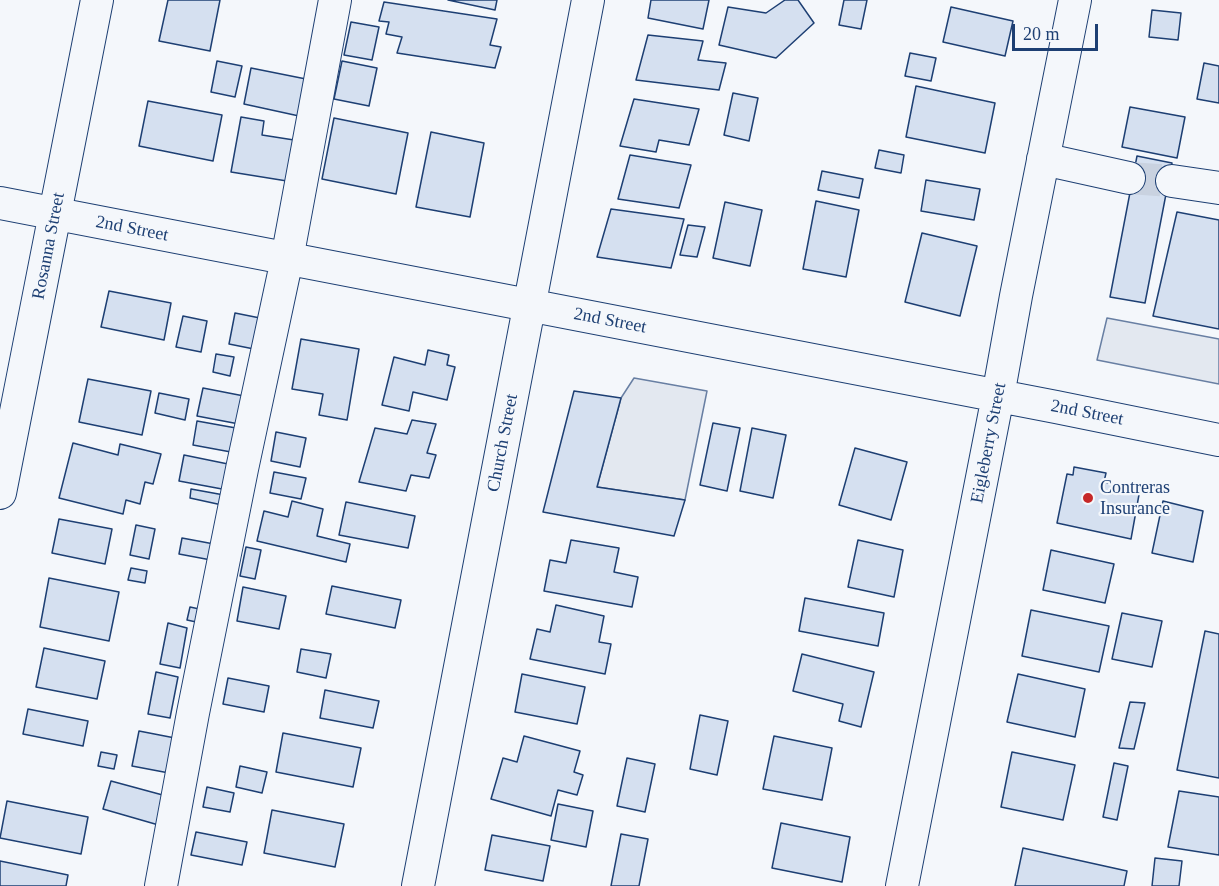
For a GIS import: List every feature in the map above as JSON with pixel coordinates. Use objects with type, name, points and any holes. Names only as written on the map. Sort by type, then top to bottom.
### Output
[{"type":"street","name":"Rosanna Street","points":[[0,493],[98,0]]},
{"type":"street","points":[[161,886],[237,492],[287,259],[335,0]]},
{"type":"street","name":"Church Street","points":[[418,886],[588,0]]},
{"type":"street","name":"Eigleberry Street","points":[[902,886],[1075,0]]},
{"type":"street","points":[[1043,159],[1130,178]]},
{"type":"street","points":[[1172,181],[1219,188]]},
{"type":"street","name":"2nd Street","points":[[0,203],[1219,440]]},
{"type":"shaded area","points":[[1107,318],[1219,339],[1219,384],[1097,360]]},
{"type":"shaded area","points":[[634,378],[707,391],[685,500],[597,487],[621,398]]},
{"type":"building","points":[[168,0],[220,0],[210,51],[159,41]]},
{"type":"building","points":[[448,0],[497,0],[495,10]]},
{"type":"building","points":[[651,0],[709,0],[703,29],[648,18]]},
{"type":"building","points":[[785,0],[798,0],[814,23],[776,58],[719,45],[728,7],[766,13]]},
{"type":"building","points":[[844,0],[867,0],[861,29],[839,25]]},
{"type":"building","points":[[384,2],[497,19],[490,45],[501,47],[495,68],[397,53],[402,37],[386,34],[389,22],[379,21]]},
{"type":"building","points":[[951,7],[1013,21],[1005,56],[943,42]]},
{"type":"building","points":[[1152,10],[1181,13],[1178,40],[1149,37]]},
{"type":"building","points":[[351,22],[379,27],[372,60],[344,55]]},
{"type":"building","points":[[648,35],[703,41],[698,60],[726,63],[719,90],[636,80]]},
{"type":"building","points":[[910,53],[936,58],[931,81],[905,76]]},
{"type":"building","points":[[217,61],[242,66],[235,97],[211,92]]},
{"type":"building","points":[[342,61],[377,68],[369,106],[334,99]]},
{"type":"building","points":[[1204,63],[1219,66],[1219,103],[1197,99]]},
{"type":"building","points":[[251,68],[306,79],[299,116],[244,104]]},
{"type":"building","points":[[916,86],[995,103],[985,153],[906,137]]},
{"type":"building","points":[[733,93],[758,98],[749,141],[724,135]]},
{"type":"building","points":[[634,99],[699,109],[689,145],[659,140],[656,152],[620,146]]},
{"type":"building","points":[[148,101],[222,115],[213,161],[139,146]]},
{"type":"building","points":[[1130,107],[1185,117],[1177,158],[1122,147]]},
{"type":"building","points":[[241,117],[264,121],[262,135],[294,140],[287,181],[231,172]]},
{"type":"building","points":[[334,118],[408,133],[396,194],[322,179]]},
{"type":"building","points":[[431,132],[484,143],[470,217],[416,207]]},
{"type":"building","points":[[879,150],[904,155],[901,173],[875,168]]},
{"type":"building","points":[[630,155],[691,165],[679,208],[618,199]]},
{"type":"building","points":[[1137,156],[1172,163],[1145,303],[1110,297]]},
{"type":"building","points":[[822,171],[863,179],[859,198],[818,190]]},
{"type":"building","points":[[926,180],[980,189],[974,220],[921,211]]},
{"type":"building","points":[[816,201],[859,210],[846,277],[803,269]]},
{"type":"building","points":[[725,202],[762,210],[750,266],[713,258]]},
{"type":"building","points":[[611,209],[684,219],[671,268],[597,257]]},
{"type":"building","points":[[1177,212],[1219,220],[1219,329],[1153,316]]},
{"type":"building","points":[[688,225],[705,227],[697,257],[680,255]]},
{"type":"building","points":[[922,233],[977,246],[960,316],[905,302]]},
{"type":"building","points":[[109,291],[171,303],[164,340],[101,327]]},
{"type":"building","points":[[235,313],[260,318],[254,349],[229,344]]},
{"type":"building","points":[[183,316],[207,321],[201,352],[176,347]]},
{"type":"building","points":[[301,339],[359,349],[347,420],[319,415],[323,394],[292,389]]},
{"type":"building","points":[[428,350],[449,355],[447,365],[455,367],[447,400],[413,392],[409,411],[382,405],[394,357],[425,365]]},
{"type":"building","points":[[216,354],[234,357],[230,376],[213,372]]},
{"type":"building","points":[[88,379],[151,391],[142,435],[79,422]]},
{"type":"building","points":[[203,388],[244,396],[239,424],[197,416]]},
{"type":"building","points":[[574,391],[621,398],[597,487],[685,500],[674,536],[543,512]]},
{"type":"building","points":[[159,393],[189,399],[185,420],[155,413]]},
{"type":"building","points":[[412,420],[436,424],[427,453],[436,455],[429,478],[411,475],[406,491],[359,482],[375,428],[407,434]]},
{"type":"building","points":[[197,421],[236,428],[231,452],[193,445]]},
{"type":"building","points":[[713,423],[740,428],[727,491],[700,485]]},
{"type":"building","points":[[752,428],[786,435],[773,498],[740,491]]},
{"type":"building","points":[[276,432],[306,438],[300,467],[271,461]]},
{"type":"building","points":[[73,443],[118,455],[120,444],[161,454],[153,484],[145,482],[140,504],[126,500],[123,514],[59,498]]},
{"type":"building","points":[[855,448],[907,462],[891,520],[839,505]]},
{"type":"building","points":[[184,455],[228,464],[222,489],[179,481]]},
{"type":"building","points":[[1074,467],[1106,473],[1104,482],[1140,489],[1131,539],[1057,523],[1067,474],[1073,475]]},
{"type":"building","points":[[274,472],[306,478],[301,499],[270,493]]},
{"type":"building","points":[[191,489],[224,495],[222,505],[190,498]]},
{"type":"building","points":[[292,501],[323,509],[317,536],[350,544],[346,562],[257,541],[264,511],[288,517]]},
{"type":"building","points":[[1163,501],[1203,511],[1193,562],[1152,553]]},
{"type":"building","points":[[346,502],[415,516],[408,548],[339,535]]},
{"type":"building","points":[[59,519],[112,529],[105,564],[52,553]]},
{"type":"building","points":[[136,525],[155,529],[149,559],[130,555]]},
{"type":"building","points":[[182,538],[214,544],[211,560],[179,554]]},
{"type":"building","points":[[571,540],[619,548],[614,572],[638,577],[632,607],[544,591],[550,560],[566,563]]},
{"type":"building","points":[[858,540],[903,550],[894,597],[848,587]]},
{"type":"building","points":[[246,547],[261,550],[255,579],[240,576]]},
{"type":"building","points":[[1051,550],[1114,564],[1105,603],[1043,590]]},
{"type":"building","points":[[131,568],[147,571],[145,583],[128,580]]},
{"type":"building","points":[[49,578],[119,592],[109,641],[40,627]]},
{"type":"building","points":[[332,586],[401,600],[395,628],[326,614]]},
{"type":"building","points":[[243,587],[286,596],[279,629],[237,621]]},
{"type":"building","points":[[805,598],[884,613],[878,646],[799,631]]},
{"type":"building","points":[[556,605],[604,616],[599,642],[611,644],[605,674],[530,659],[537,629],[550,632]]},
{"type":"building","points":[[190,607],[204,610],[201,623],[187,620]]},
{"type":"building","points":[[1031,610],[1109,626],[1099,672],[1022,656]]},
{"type":"building","points":[[1122,613],[1162,621],[1152,667],[1112,659]]},
{"type":"building","points":[[168,623],[187,628],[180,668],[160,664]]},
{"type":"building","points":[[1205,631],[1219,634],[1219,778],[1177,770]]},
{"type":"building","points":[[44,648],[105,661],[97,699],[36,687]]},
{"type":"building","points":[[301,649],[331,654],[326,678],[297,672]]},
{"type":"building","points":[[802,654],[874,672],[861,727],[839,721],[843,704],[793,691]]},
{"type":"building","points":[[156,672],[178,677],[170,718],[148,714]]},
{"type":"building","points":[[522,674],[585,687],[577,724],[515,712]]},
{"type":"building","points":[[1018,674],[1085,689],[1075,737],[1007,722]]},
{"type":"building","points":[[228,678],[269,686],[264,712],[223,704]]},
{"type":"building","points":[[325,690],[379,701],[373,728],[320,718]]},
{"type":"building","points":[[1130,702],[1145,703],[1134,749],[1119,748]]},
{"type":"building","points":[[28,709],[88,721],[83,746],[23,734]]},
{"type":"building","points":[[700,715],[728,721],[717,775],[690,769]]},
{"type":"building","points":[[139,731],[175,738],[169,773],[132,766]]},
{"type":"building","points":[[283,733],[361,748],[353,787],[276,772]]},
{"type":"building","points":[[524,736],[580,751],[574,772],[583,775],[577,795],[558,790],[551,816],[491,799],[503,758],[517,762]]},
{"type":"building","points":[[774,736],[832,748],[822,800],[763,789]]},
{"type":"building","points":[[101,752],[117,755],[114,769],[98,766]]},
{"type":"building","points":[[1012,752],[1075,765],[1063,820],[1001,807]]},
{"type":"building","points":[[627,758],[655,764],[645,812],[617,806]]},
{"type":"building","points":[[1114,763],[1128,766],[1117,820],[1103,817]]},
{"type":"building","points":[[240,766],[267,772],[262,793],[236,787]]},
{"type":"building","points":[[111,781],[170,797],[162,826],[103,809]]},
{"type":"building","points":[[207,787],[234,793],[230,812],[203,807]]},
{"type":"building","points":[[1179,791],[1219,797],[1219,855],[1168,847]]},
{"type":"building","points":[[7,801],[88,817],[81,854],[0,838]]},
{"type":"building","points":[[558,804],[593,811],[586,847],[551,840]]},
{"type":"building","points":[[272,810],[344,824],[335,867],[264,853]]},
{"type":"building","points":[[781,823],[850,837],[842,882],[772,868]]},
{"type":"building","points":[[196,832],[247,842],[242,865],[191,855]]},
{"type":"building","points":[[621,834],[648,839],[639,886],[611,886]]},
{"type":"building","points":[[492,835],[550,846],[543,881],[485,870]]},
{"type":"building","points":[[1023,848],[1127,871],[1124,886],[1015,886]]},
{"type":"building","points":[[1155,858],[1182,861],[1179,886],[1152,886]]},
{"type":"building","points":[[0,861],[68,875],[66,886],[0,886]]},
{"type":"tunnel","points":[[1129,178],[1172,181]]},
{"type":"place","name":"Contreras Insurance","points":[[1088,498]]}]
